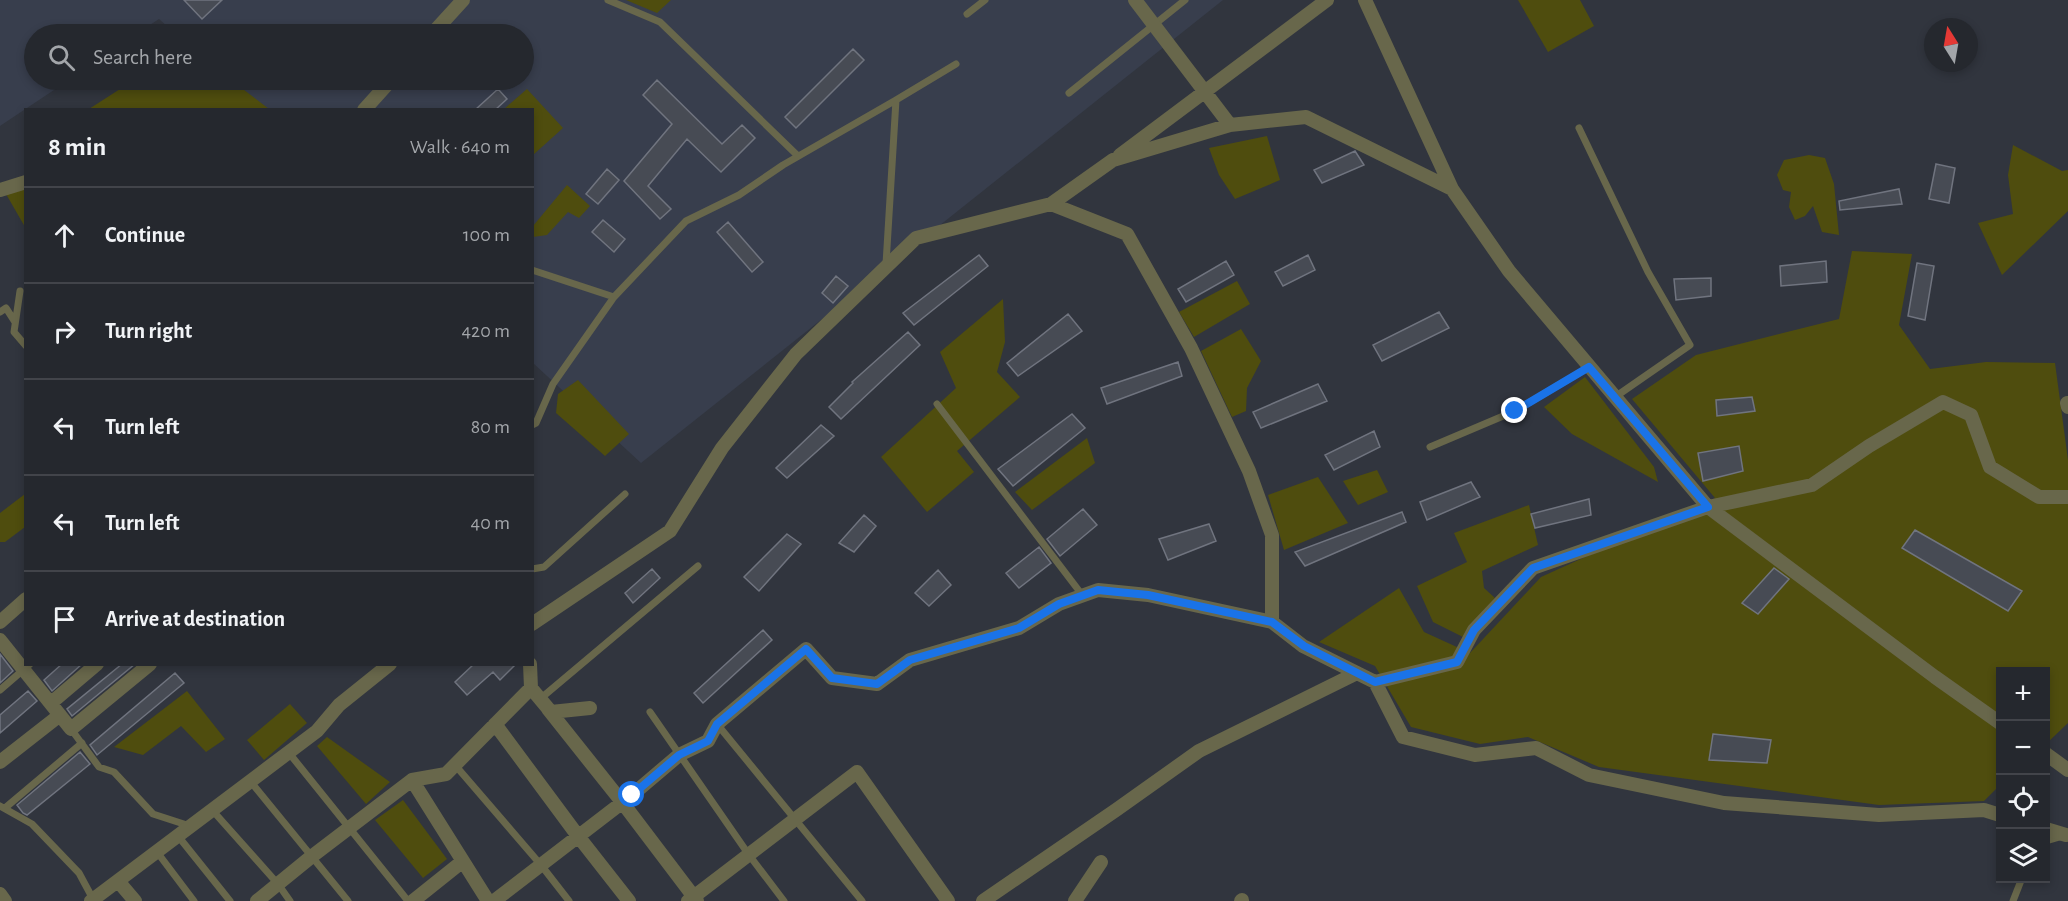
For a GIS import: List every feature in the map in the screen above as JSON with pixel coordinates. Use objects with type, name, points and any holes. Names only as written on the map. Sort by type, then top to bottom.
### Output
[{"type":"street","points":[[441,24],[464,0]]},
{"type":"street","points":[[1135,0],[1230,124]]},
{"type":"street","points":[[534,623],[670,531],[722,448],[796,354],[916,238],[1051,204],[1327,0]]},
{"type":"street","points":[[1365,0],[1452,189],[1509,271],[1708,507],[1935,677],[1998,721]]},
{"type":"street","points":[[366,108],[382,90]]},
{"type":"street","points":[[1113,160],[1230,124],[1306,117],[1452,189]]},
{"type":"street","points":[[0,190],[24,183]]},
{"type":"street","points":[[1051,204],[1127,234],[1191,348],[1249,471],[1272,535],[1272,622]]},
{"type":"street","points":[[1375,682],[1457,662],[1474,630],[1533,568],[1708,507],[1812,485],[1869,446],[1943,402],[1971,415],[1990,467],[2039,497],[2068,497]]},
{"type":"street","points":[[2067,403],[2068,407]]},
{"type":"street","points":[[494,901],[679,755],[708,741],[717,724],[806,649],[832,678],[877,684],[910,660],[1019,628],[1059,604],[1098,590],[1148,595],[1272,622],[1304,646],[1375,682],[1403,738],[1475,755],[1536,748],[1589,775],[1724,803],[1879,815],[1984,810],[1996,814]]},
{"type":"street","points":[[0,622],[24,601]]},
{"type":"street","points":[[0,640],[24,664]]},
{"type":"street","points":[[51,703],[95,666]]},
{"type":"street","points":[[27,667],[71,729],[148,666]]},
{"type":"street","points":[[530,666],[531,688],[622,802],[693,900],[857,772],[948,901]]},
{"type":"street","points":[[92,900],[317,731],[339,705],[381,667]]},
{"type":"street","points":[[983,901],[1198,751],[1357,673]]},
{"type":"street","points":[[531,688],[551,712],[590,708]]},
{"type":"street","points":[[257,901],[412,780],[446,774],[531,688]]},
{"type":"street","points":[[0,762],[60,715]]},
{"type":"street","points":[[495,724],[629,901]]},
{"type":"street","points":[[2050,757],[2068,770]]},
{"type":"street","points":[[412,780],[488,901]]},
{"type":"street","points":[[2050,830],[2067,835]]},
{"type":"street","points":[[413,901],[463,861]]},
{"type":"street","points":[[1075,901],[1101,862]]},
{"type":"street","points":[[118,881],[135,901]]},
{"type":"street","points":[[0,894],[5,901]]},
{"type":"lane","points":[[608,0],[660,22],[798,156]]},
{"type":"lane","points":[[967,14],[985,0]]},
{"type":"lane","points":[[1069,93],[1185,0]]},
{"type":"lane","points":[[534,424],[553,384],[614,297],[686,221],[739,195],[798,156],[956,64]]},
{"type":"lane","points":[[886,267],[896,100]]},
{"type":"lane","points":[[1579,128],[1648,272],[1690,345],[1615,397]]},
{"type":"lane","points":[[534,271],[614,297]]},
{"type":"lane","points":[[20,291],[14,332],[24,344]]},
{"type":"lane","points":[[0,312],[6,308],[15,322]]},
{"type":"lane","points":[[1430,447],[1515,411],[1589,367]]},
{"type":"lane","points":[[938,404],[1083,596]]},
{"type":"lane","points":[[534,569],[544,567],[625,494]]},
{"type":"lane","points":[[540,699],[698,566]]},
{"type":"lane","points":[[0,690],[27,667]]},
{"type":"lane","points":[[650,712],[783,901]]},
{"type":"lane","points":[[717,724],[862,901]]},
{"type":"lane","points":[[71,729],[99,767],[114,772],[153,814],[191,827]]},
{"type":"lane","points":[[82,743],[3,807],[32,824],[80,873],[92,900]]},
{"type":"lane","points":[[289,753],[408,901]]},
{"type":"lane","points":[[455,765],[541,864],[569,901]]},
{"type":"lane","points":[[251,782],[348,901]]},
{"type":"lane","points":[[213,811],[278,884],[290,901]]},
{"type":"lane","points":[[2050,840],[2067,835]]},
{"type":"lane","points":[[178,836],[230,901]]},
{"type":"lane","points":[[157,852],[194,901]]},
{"type":"lane","points":[[2013,901],[2020,883]]},
{"type":"shaded area","points":[[0,0],[1223,0],[641,463],[534,364],[534,108],[256,108],[236,90],[534,90],[534,24],[165,24],[159,19],[151,24],[24,24],[24,90],[54,90],[0,126]]},
{"type":"shaded area","points":[[626,0],[671,0],[657,13]]},
{"type":"shaded area","points":[[1518,0],[1580,0],[1594,26],[1548,52]]},
{"type":"shaded area","points":[[118,90],[244,90],[268,108],[91,108]]},
{"type":"shaded area","points":[[528,90],[563,128],[534,154],[534,108],[505,108]]},
{"type":"shaded area","points":[[1267,136],[1280,180],[1235,199],[1219,175],[1209,148]]},
{"type":"shaded area","points":[[2013,145],[2062,171],[2068,170],[2068,211],[2002,275],[1978,223],[2013,214],[2008,175]]},
{"type":"shaded area","points":[[1809,155],[1825,158],[1834,184],[1839,235],[1822,232],[1813,206],[1805,216],[1795,220],[1789,207],[1791,192],[1783,190],[1777,175],[1784,160]]},
{"type":"shaded area","points":[[567,185],[590,206],[579,218],[568,212],[547,235],[534,237],[534,225]]},
{"type":"shaded area","points":[[24,189],[24,225],[6,194]]},
{"type":"shaded area","points":[[1852,251],[1912,254],[1899,325],[1930,369],[1986,362],[2055,363],[2068,460],[2068,723],[2050,740],[2050,667],[1996,667],[1996,789],[1984,801],[1879,805],[1599,767],[1528,737],[1480,744],[1411,727],[1375,666],[1319,642],[1399,588],[1424,632],[1470,653],[1541,577],[1715,498],[1632,399],[1696,355],[1839,319]]},
{"type":"shaded area","points":[[1237,281],[1250,304],[1194,337],[1179,312]]},
{"type":"shaded area","points":[[1003,299],[1005,342],[997,372],[1020,397],[957,451],[974,472],[927,512],[881,457],[956,388],[940,352]]},
{"type":"shaded area","points":[[1241,329],[1261,361],[1247,388],[1246,411],[1232,417],[1201,351]]},
{"type":"shaded area","points":[[1585,377],[1654,467],[1658,482],[1572,434],[1544,407]]},
{"type":"shaded area","points":[[578,380],[629,434],[605,456],[556,413],[558,394]]},
{"type":"shaded area","points":[[1087,438],[1095,463],[1032,510],[1015,492]]},
{"type":"shaded area","points":[[1377,470],[1388,492],[1358,505],[1343,481]]},
{"type":"shaded area","points":[[1318,477],[1348,523],[1284,550],[1268,495]]},
{"type":"shaded area","points":[[24,495],[24,528],[5,542],[0,542],[0,513]]},
{"type":"shaded area","points":[[1529,505],[1538,545],[1482,571],[1484,588],[1495,598],[1463,637],[1433,622],[1417,586],[1467,562],[1454,533]]},
{"type":"shaded area","points":[[187,691],[225,739],[206,752],[181,726],[143,755],[114,747]]},
{"type":"shaded area","points":[[290,704],[307,723],[264,760],[247,740]]},
{"type":"shaded area","points":[[327,737],[390,782],[366,804],[317,746]]},
{"type":"shaded area","points":[[403,800],[447,859],[423,878],[375,820]]},
{"type":"building","points":[[184,0],[222,0],[202,19]]},
{"type":"building","points":[[853,49],[864,60],[796,128],[785,117]]},
{"type":"building","points":[[657,80],[722,144],[742,125],[755,138],[721,172],[687,139],[648,186],[671,209],[660,219],[624,181],[672,124],[643,95]]},
{"type":"building","points":[[497,90],[507,99],[497,108],[477,108]]},
{"type":"building","points":[[1355,151],[1364,165],[1322,183],[1314,170]]},
{"type":"building","points":[[1936,164],[1955,168],[1949,203],[1929,199]]},
{"type":"building","points":[[607,169],[619,180],[598,204],[586,194]]},
{"type":"building","points":[[1899,189],[1902,204],[1840,210],[1839,201]]},
{"type":"building","points":[[603,220],[625,239],[614,252],[592,232]]},
{"type":"building","points":[[728,222],[763,262],[752,272],[717,232]]},
{"type":"building","points":[[979,255],[988,266],[914,325],[903,313]]},
{"type":"building","points":[[1308,255],[1315,270],[1283,286],[1275,272]]},
{"type":"building","points":[[1226,261],[1234,275],[1186,302],[1178,289]]},
{"type":"building","points":[[1826,261],[1827,282],[1781,286],[1780,266]]},
{"type":"building","points":[[1917,263],[1934,266],[1925,320],[1908,316]]},
{"type":"building","points":[[836,276],[848,286],[833,303],[822,293]]},
{"type":"building","points":[[1711,278],[1711,296],[1676,300],[1674,279]]},
{"type":"building","points":[[1439,312],[1449,328],[1382,361],[1373,345]]},
{"type":"building","points":[[1068,314],[1082,331],[1018,376],[1007,363]]},
{"type":"building","points":[[908,332],[920,345],[841,419],[829,407],[852,382]]},
{"type":"building","points":[[1178,362],[1182,376],[1107,404],[1101,388]]},
{"type":"building","points":[[1318,384],[1327,401],[1261,428],[1253,412]]},
{"type":"building","points":[[1752,397],[1755,411],[1717,416],[1716,400]]},
{"type":"building","points":[[1072,414],[1085,428],[1013,486],[998,469]]},
{"type":"building","points":[[821,425],[834,436],[787,478],[776,468]]},
{"type":"building","points":[[1374,431],[1380,447],[1334,470],[1325,455]]},
{"type":"building","points":[[1739,446],[1743,471],[1703,481],[1698,453]]},
{"type":"building","points":[[1471,482],[1480,497],[1427,520],[1420,502]]},
{"type":"building","points":[[1589,499],[1591,515],[1535,528],[1531,514]]},
{"type":"building","points":[[1083,509],[1097,525],[1060,556],[1047,539]]},
{"type":"building","points":[[1402,512],[1406,522],[1305,566],[1295,552]]},
{"type":"building","points":[[864,515],[876,526],[854,552],[839,543]]},
{"type":"building","points":[[1209,524],[1216,541],[1168,560],[1159,539]]},
{"type":"building","points":[[1915,530],[2022,591],[2008,611],[1902,548]]},
{"type":"building","points":[[787,534],[801,544],[759,591],[744,577]]},
{"type":"building","points":[[1039,547],[1051,563],[1019,588],[1006,573]]},
{"type":"building","points":[[1774,568],[1789,579],[1758,614],[1742,603]]},
{"type":"building","points":[[652,569],[660,578],[633,603],[625,593]]},
{"type":"building","points":[[938,570],[951,585],[929,606],[915,593]]},
{"type":"building","points":[[763,630],[772,640],[703,703],[694,693]]},
{"type":"building","points":[[0,654],[13,671],[0,683]]},
{"type":"building","points":[[60,666],[80,666],[52,691],[44,680]]},
{"type":"building","points":[[120,666],[133,666],[72,716],[67,709]]},
{"type":"building","points":[[472,666],[514,666],[500,680],[493,672],[467,695],[455,682]]},
{"type":"building","points":[[175,673],[184,683],[97,755],[90,745]]},
{"type":"building","points":[[28,691],[37,701],[0,733],[0,715]]},
{"type":"building","points":[[1713,734],[1771,740],[1767,763],[1709,760]]},
{"type":"building","points":[[80,752],[90,764],[27,815],[23,813],[17,805]]},
{"type":"route","points":[[632,795],[679,755],[708,741],[717,724],[806,649],[832,678],[877,684],[910,660],[1019,628],[1059,604],[1098,590],[1148,595],[1272,622],[1304,646],[1375,682],[1457,662],[1474,630],[1533,568],[1708,507],[1589,367],[1515,411]]}]
